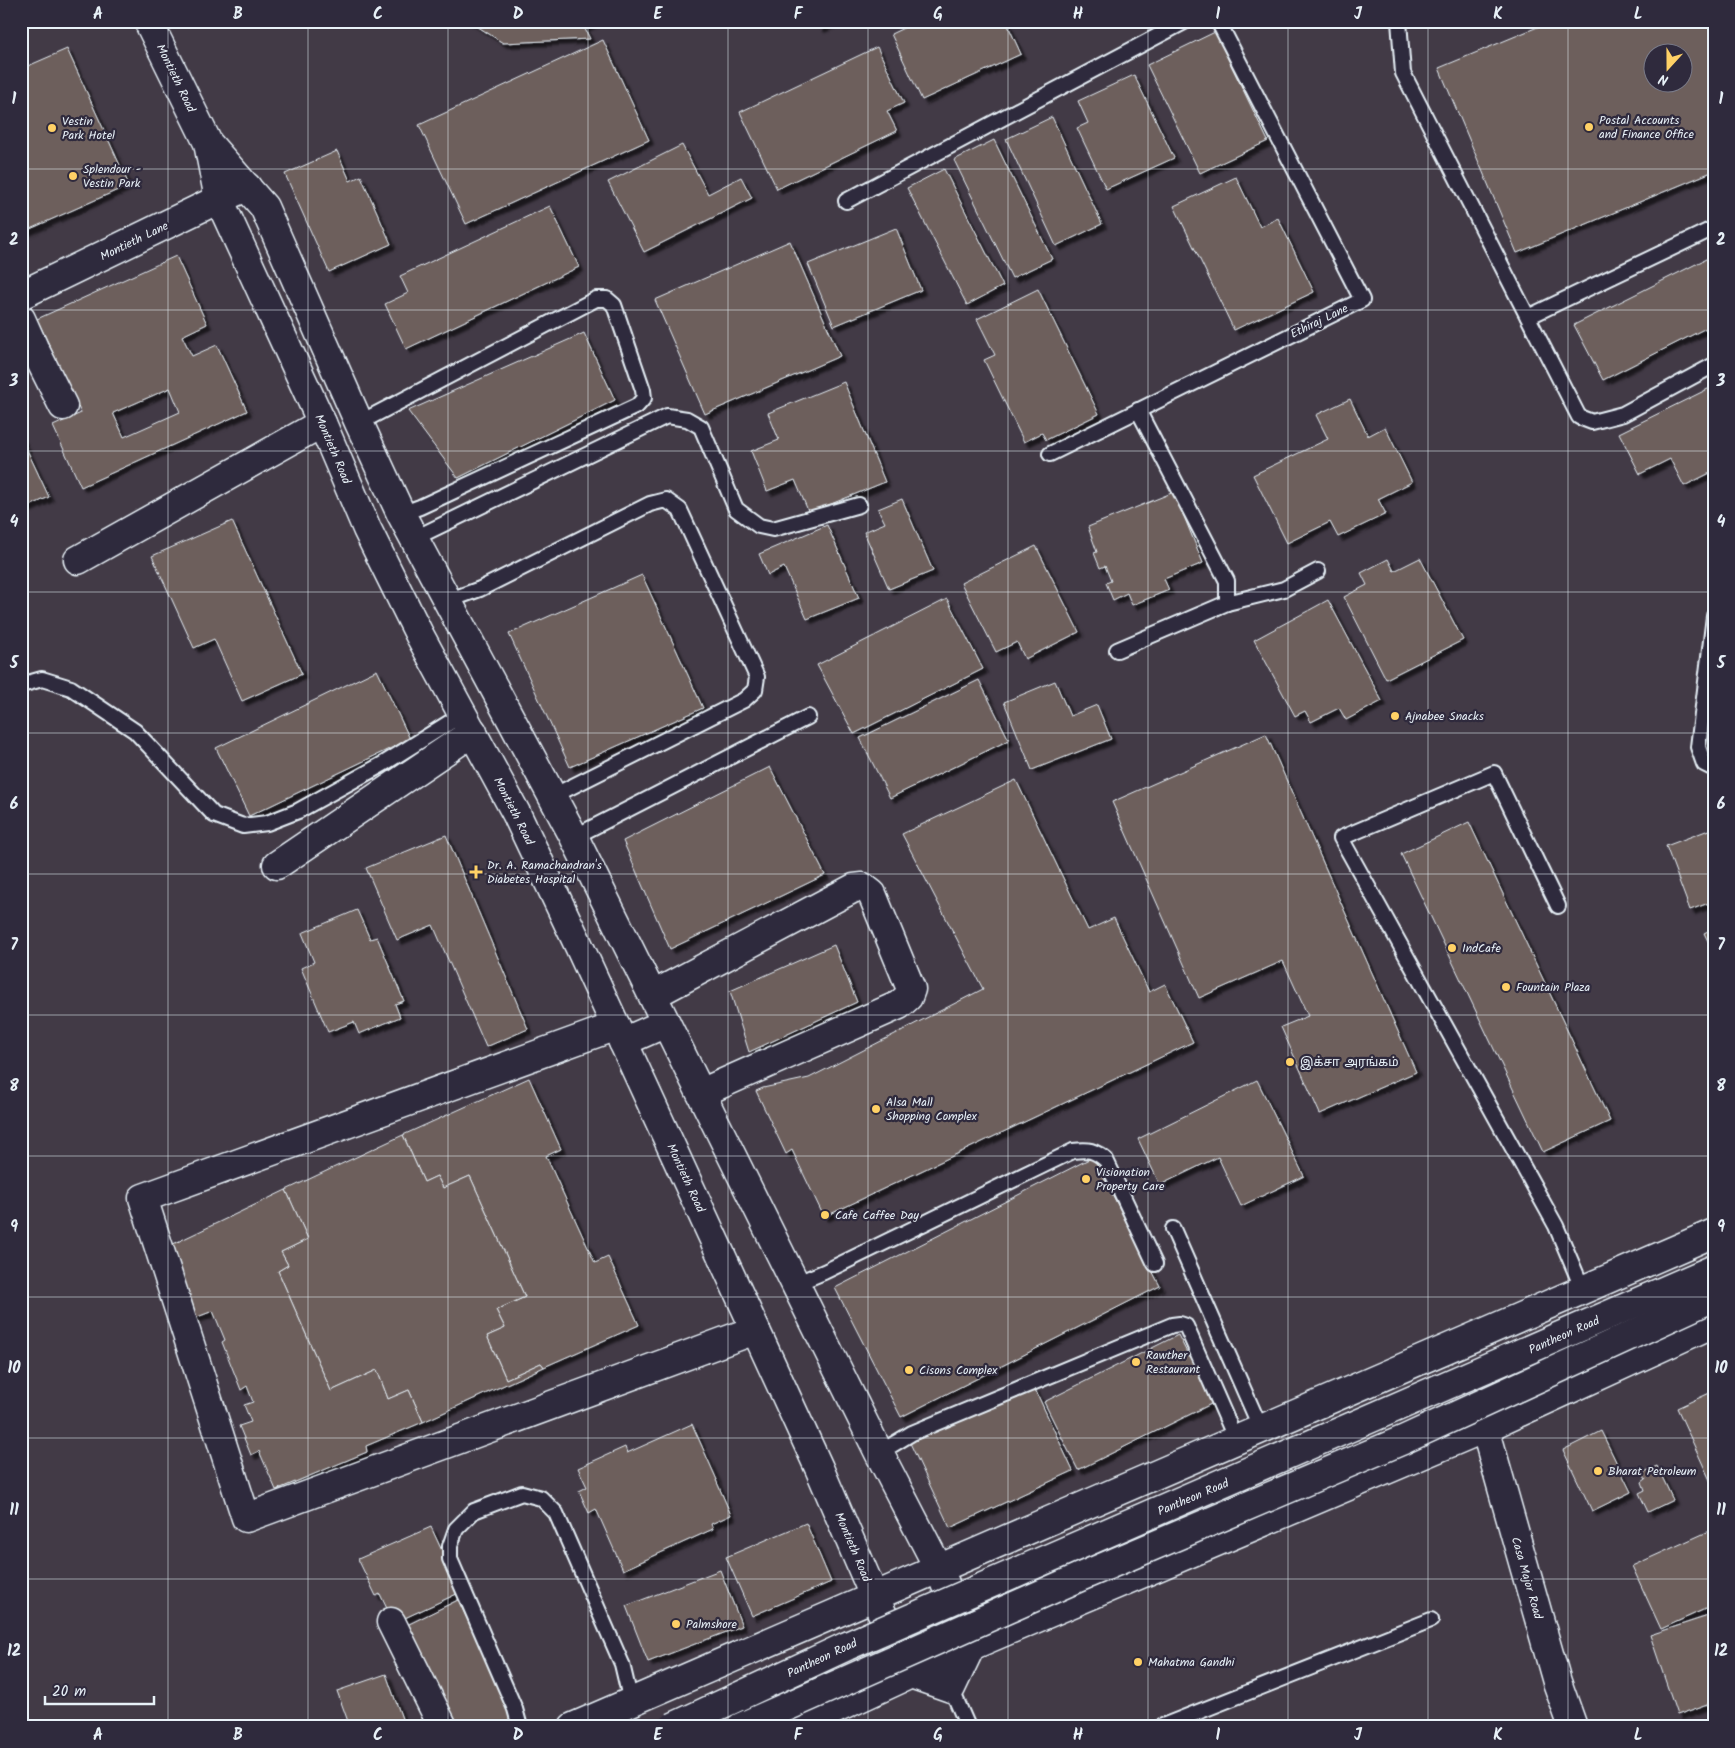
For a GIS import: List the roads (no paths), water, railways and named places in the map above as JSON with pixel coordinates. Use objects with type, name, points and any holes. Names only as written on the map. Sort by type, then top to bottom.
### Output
[{"type":"main road","name":"Montieth Road","points":[[148,21],[208,143],[219,199],[322,423],[367,529],[419,634],[516,814],[620,1034],[756,1330],[910,1674]]},
{"type":"main road","points":[[208,143],[264,208],[358,423],[401,514],[574,837],[879,1453],[939,1569],[971,1646],[951,1688],[910,1674]]},
{"type":"main road","name":"Montieth Lane","points":[[21,295],[247,187]]},
{"type":"main road","points":[[21,320],[63,406]]},
{"type":"main road","points":[[78,560],[322,423]]},
{"type":"main road","points":[[277,865],[468,723]]},
{"type":"main road","points":[[653,994],[854,888],[863,887],[872,894],[911,989],[908,997],[899,1005],[701,1093]]},
{"type":"main road","points":[[666,1023],[620,1034],[144,1198],[246,1518],[756,1330]]},
{"type":"main road","points":[[573,1727],[1714,1233]]},
{"type":"main road","name":"Pantheon Road","points":[[674,1727],[847,1646],[1714,1270]]},
{"type":"main road","points":[[741,1727],[1080,1578],[1403,1440],[1714,1298]]},
{"type":"main road","points":[[797,1727],[971,1646],[1484,1428],[1714,1323]]},
{"type":"main road","name":"Casa Major Road","points":[[1484,1428],[1557,1682],[1573,1727]]},
{"type":"main road","points":[[1116,1492],[1148,1571]]},
{"type":"main road","points":[[391,1622],[442,1727]]},
{"type":"lane","points":[[846,201],[1186,21]]},
{"type":"lane","name":"Ethiraj Lane","points":[[1050,454],[1362,300],[1218,21]]},
{"type":"lane","points":[[1400,21],[1403,73],[1579,417],[1592,422],[1623,414],[1714,365]]},
{"type":"lane","points":[[1528,317],[1714,228]]},
{"type":"lane","points":[[358,423],[596,299],[607,299],[614,306],[643,390],[644,398],[638,406],[420,507],[401,514]]},
{"type":"lane","points":[[1138,410],[1227,581],[1227,603]]},
{"type":"lane","points":[[414,538],[667,416],[688,419],[702,427],[736,509],[759,526],[773,529],[859,505]]},
{"type":"lane","points":[[447,601],[480,589],[650,504],[666,500],[680,510],[757,677],[755,690],[744,700],[551,797]]},
{"type":"lane","points":[[1118,650],[1227,603],[1284,589],[1318,571]]},
{"type":"lane","points":[[1714,616],[1698,747],[1704,764],[1714,769]]},
{"type":"lane","points":[[21,684],[42,679],[71,688],[135,731],[160,755],[214,815],[243,826],[267,823],[298,812],[383,764],[468,723]]},
{"type":"lane","points":[[574,837],[808,717]]},
{"type":"lane","points":[[1558,906],[1494,773],[1341,838],[1556,1226],[1583,1290]]},
{"type":"lane","points":[[795,1284],[824,1272],[1073,1152],[1087,1150],[1097,1153],[1106,1160],[1155,1264]]},
{"type":"lane","points":[[1173,1229],[1249,1435]]},
{"type":"lane","points":[[879,1453],[912,1433],[1172,1325],[1180,1324],[1186,1326],[1249,1435]]},
{"type":"lane","points":[[520,1727],[515,1709],[450,1559],[450,1546],[456,1529],[474,1510],[522,1493],[541,1498],[556,1513],[622,1664],[631,1702]]},
{"type":"lane","points":[[1160,1727],[1431,1620]]},
{"type":"lane","points":[[951,1688],[968,1727]]},
{"type":"place","name":"Postal Accounts and Finance Office","points":[[1589,127]]},
{"type":"place","name":"Vestin Park Hotel","points":[[52,128]]},
{"type":"place","name":"Splendour - Vestin Park","points":[[73,176]]},
{"type":"place","name":"Ajnabee Snacks","points":[[1395,716]]},
{"type":"place","name":"Dr. A. Ramachandran's Diabetes Hospital","points":[[476,872]]},
{"type":"place","name":"IndCafe","points":[[1452,948]]},
{"type":"place","name":"Fountain Plaza","points":[[1506,987]]},
{"type":"place","name":"இக்சா அரங்கம்","points":[[1290,1062]]},
{"type":"place","name":"Alsa Mall Shopping Complex","points":[[876,1109]]},
{"type":"place","name":"Visionation Property Care","points":[[1086,1179]]},
{"type":"place","name":"Cafe Caffee Day","points":[[825,1215]]},
{"type":"place","name":"Rawther Restaurant","points":[[1136,1362]]},
{"type":"place","name":"Cisons Complex","points":[[909,1370]]},
{"type":"place","name":"Bharat Petroleum","points":[[1598,1471]]},
{"type":"place","name":"Palmshore","points":[[676,1624]]},
{"type":"place","name":"Mahatma Gandhi","points":[[1138,1662]]}]
